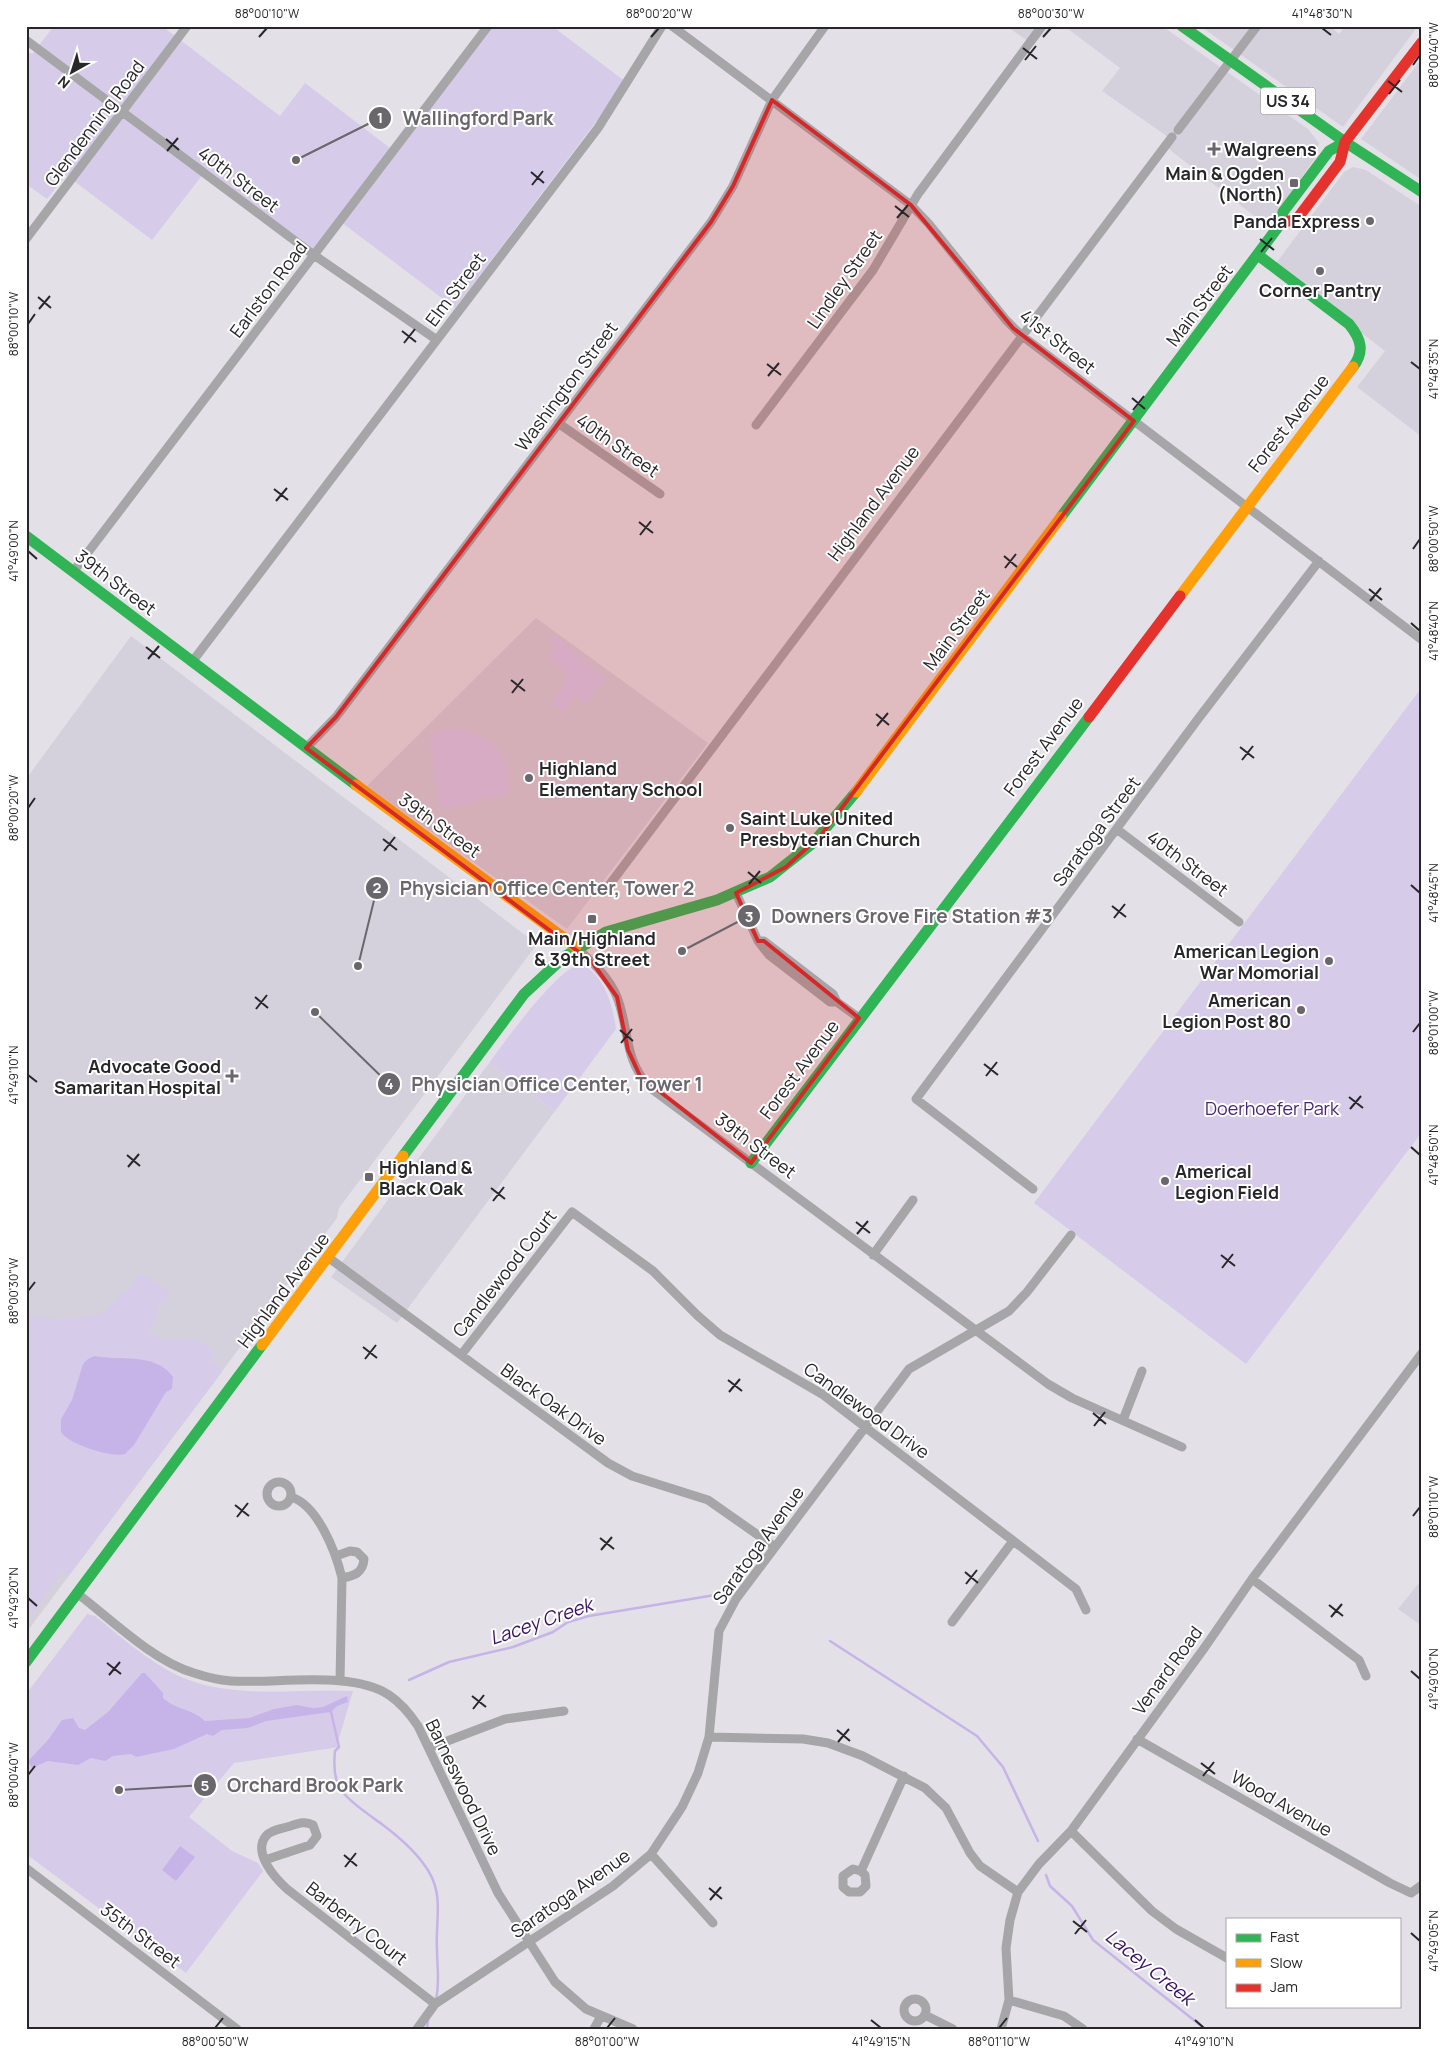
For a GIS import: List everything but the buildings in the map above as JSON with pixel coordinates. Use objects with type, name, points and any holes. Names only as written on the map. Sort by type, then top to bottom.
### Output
[{"type":"main road","name":"US 34","points":[[1182,26],[1345,142],[1422,192]]},
{"type":"main road","name":"Main Street","points":[[576,947],[619,926],[736,893],[786,867],[822,834],[1258,255],[1281,223],[1283,212],[1327,153],[1345,142],[1421,46]]},
{"type":"main road","name":"Forest Avenue","points":[[751,1163],[1346,377],[1362,349],[1360,338],[1349,324],[1258,255]]},
{"type":"main road","name":"39th Street","points":[[26,536],[306,748],[576,947]]},
{"type":"main road","name":"Highland Avenue","points":[[26,1662],[329,1258],[514,1006],[547,970],[576,947]]},
{"type":"street","name":"Glendenning Road","points":[[26,239],[187,26]]},
{"type":"street","name":"Earlston Road","points":[[73,572],[488,26]]},
{"type":"street","name":"Elm Street","points":[[192,662],[598,128],[662,26]]},
{"type":"street","name":"41st Street","points":[[672,26],[911,205],[929,224],[1006,320],[1021,335],[1422,640]]},
{"type":"street","name":"Washington Street","points":[[306,748],[336,717],[718,212],[733,186],[772,100],[825,26]]},
{"type":"street","name":"Lindley Street","points":[[756,425],[874,270],[911,205],[1042,26]]},
{"type":"street","name":"Highland Avenue","points":[[604,892],[1021,335],[1257,26]]},
{"type":"street","name":"40th Street","points":[[26,40],[314,255],[437,340]]},
{"type":"street","name":"40th Street","points":[[558,423],[660,494]]},
{"type":"street","name":"Saratoga Street","points":[[1033,1188],[916,1099],[1118,830],[1198,719],[1319,561]]},
{"type":"street","name":"40th Street","points":[[1118,830],[1239,922]]},
{"type":"street","points":[[736,893],[758,942],[769,955],[830,1002],[837,1002],[859,1018]]},
{"type":"street","name":"39th Street","points":[[576,947],[595,964],[617,997],[628,1050],[640,1076],[663,1098],[873,1255],[1060,1391],[1182,1447]]},
{"type":"street","points":[[873,1255],[913,1200]]},
{"type":"street","name":"Candlewood Court","points":[[461,1355],[572,1212]]},
{"type":"street","name":"Candlewood Drive","points":[[572,1212],[654,1271],[720,1335],[746,1352],[800,1380],[865,1427],[1076,1589],[1086,1610]]},
{"type":"street","name":"Saratoga Avenue","points":[[418,2029],[435,2004],[613,1886],[651,1854],[687,1799],[698,1773],[708,1737],[719,1631],[736,1599],[909,1369],[1004,1314],[1017,1304],[1071,1235]]},
{"type":"street","name":"Black Oak Drive","points":[[329,1258],[608,1463],[632,1476],[708,1500],[775,1547]]},
{"type":"street","name":"Venard Road","points":[[1001,2029],[1009,2000],[1006,1948],[1010,1920],[1018,1892],[1039,1864],[1071,1831],[1205,1647],[1252,1578],[1422,1353]]},
{"type":"street","points":[[1123,1420],[1142,1371]]},
{"type":"street","points":[[291,1497],[304,1504],[318,1521],[336,1556],[342,1578],[340,1681]]},
{"type":"street","points":[[952,1622],[1013,1541]]},
{"type":"street","points":[[336,1556],[350,1551],[357,1552],[364,1559],[361,1570],[342,1578]]},
{"type":"street","points":[[1252,1578],[1359,1660],[1366,1676]]},
{"type":"street","name":"Barneswood Drive","points":[[78,1594],[159,1656],[191,1672],[231,1681],[340,1681],[372,1687],[390,1695],[409,1713],[429,1748],[498,1893],[556,1982],[586,2009],[632,2029]]},
{"type":"street","points":[[429,1748],[505,1719],[564,1711]]},
{"type":"street","points":[[708,1737],[794,1738],[817,1741],[863,1756],[904,1776],[925,1788],[946,1808],[970,1853],[980,1866],[1018,1892]]},
{"type":"street","name":"Wood Avenue","points":[[1138,1739],[1390,1884],[1411,1893],[1422,1885]]},
{"type":"street","points":[[861,1871],[904,1776]]},
{"type":"street","points":[[302,1822],[313,1825],[317,1836],[310,1845],[265,1860],[262,1842],[271,1832],[302,1822]]},
{"type":"street","points":[[1071,1831],[1152,1911],[1182,1933],[1226,1957]]},
{"type":"street","points":[[651,1854],[713,1923]]},
{"type":"street","name":"Barberry Court","points":[[265,1860],[278,1881],[287,1889],[435,2004]]},
{"type":"street","name":"35th Street","points":[[26,1868],[237,2029]]},
{"type":"street","points":[[1009,2000],[1064,2016],[1083,2029]]},
{"type":"street","points":[[925,2015],[953,2029]]},
{"type":"street","points":[[594,2029],[600,2016]]},
{"type":"highlighted area","points":[[772,100],[911,205],[1013,328],[1134,421],[822,834],[786,867],[736,893],[758,941],[764,941],[859,1018],[751,1163],[640,1076],[628,1050],[617,997],[592,962],[306,748],[336,717],[711,222],[733,186]]},
{"type":"shaded area","points":[[1006,26],[1049,26],[1034,45]]},
{"type":"shaded area","points":[[1064,26],[1162,26],[1308,129],[1319,143],[1316,157],[1267,226],[1165,146],[1171,139],[1102,91],[1120,68]]},
{"type":"shaded area","points":[[1200,26],[1330,26],[1339,34],[1345,26],[1418,26],[1343,127]]},
{"type":"shaded area","points":[[1422,58],[1422,180],[1361,139]]},
{"type":"shaded area","points":[[1353,167],[1366,170],[1422,207],[1422,437],[1357,387],[1385,351],[1274,266],[1344,172]]},
{"type":"shaded area","name":"Highland Elementary School","points":[[536,618],[708,743],[567,929],[367,786]]},
{"type":"shaded area","name":"Advocate Good Samaritan Hospital","points":[[131,636],[537,944],[339,1208],[337,1218],[26,1633],[26,779]]},
{"type":"shaded area","points":[[489,1063],[555,1111],[397,1323],[331,1277]]},
{"type":"shaded area","points":[[94,1356],[147,1361],[166,1369],[173,1377],[172,1389],[166,1392],[134,1445],[125,1454],[110,1454],[90,1449],[65,1437],[61,1432],[61,1419],[72,1400],[83,1364]]},
{"type":"shaded area","points":[[1422,1579],[1422,1626],[1398,1609]]},
{"type":"shaded area","points":[[142,1673],[145,1673],[163,1693],[163,1698],[168,1702],[195,1714],[205,1721],[249,1718],[274,1709],[297,1705],[313,1708],[323,1707],[347,1696],[348,1702],[337,1706],[331,1712],[266,1721],[248,1728],[222,1730],[213,1736],[207,1734],[174,1749],[136,1757],[131,1754],[113,1756],[105,1761],[91,1758],[78,1765],[48,1761],[32,1768],[28,1761],[48,1740],[62,1720],[73,1718],[79,1728],[85,1730],[108,1712]]},
{"type":"shaded area","points":[[180,1846],[195,1857],[176,1881],[162,1870]]},
{"type":"green space","points":[[54,26],[162,26],[280,116],[305,83],[394,151],[490,26],[552,26],[626,82],[455,308],[337,219],[313,250],[207,169],[152,240],[66,175],[47,199],[26,184],[26,50],[32,54]]},
{"type":"green space","points":[[555,635],[605,678],[586,704],[575,697],[562,713],[551,704],[567,680],[565,678],[567,674],[548,657],[555,648],[549,642]]},
{"type":"green space","name":"Doerhoefer Park","points":[[1422,687],[1422,1132],[1246,1364],[1034,1203]]},
{"type":"green space","points":[[446,729],[474,733],[494,745],[506,765],[510,793],[447,809],[437,802],[430,735]]},
{"type":"green space","points":[[582,964],[597,976],[602,984],[610,1001],[616,1029],[555,1111],[489,1063],[546,991],[571,968]]},
{"type":"green space","points":[[140,1272],[169,1292],[167,1301],[158,1306],[157,1317],[148,1332],[166,1339],[191,1339],[198,1341],[215,1354],[210,1363],[216,1364],[222,1372],[71,1573],[61,1572],[26,1621],[26,1317],[74,1319],[107,1311],[122,1293],[126,1294]]},
{"type":"green space","points":[[87,1614],[95,1616],[140,1652],[164,1668],[189,1680],[209,1686],[270,1692],[353,1691],[337,1745],[339,1747],[234,1763],[189,1817],[232,1851],[258,1863],[263,1871],[186,1973],[26,1854],[26,1694]]},
{"type":"waterway","name":"Lacey Creek","points":[[409,1680],[449,1662],[513,1647],[553,1632],[568,1622],[589,1616],[715,1595]]},
{"type":"waterway","name":"Lacey Creek","points":[[830,1641],[977,1736],[1003,1767],[1038,1841]]},
{"type":"waterway","points":[[331,1712],[339,1747],[335,1751],[334,1763],[336,1778],[340,1788],[357,1806],[408,1847],[420,1859],[434,1881],[438,1901],[438,1981],[436,1999]]},
{"type":"waterway","name":"Lacey Creek","points":[[1046,1875],[1050,1886],[1072,1906],[1093,1940],[1205,2029]]},
{"type":"waterway","points":[[427,2029],[428,2020]]},
{"type":"traffic: fast","points":[[1182,26],[1345,142],[1422,192]]},
{"type":"traffic: fast","points":[[1061,517],[1281,223],[1283,212],[1329,151],[1345,142]]},
{"type":"traffic: fast","points":[[1258,255],[1349,324],[1360,345],[1359,356],[1353,367]]},
{"type":"traffic: fast","points":[[26,536],[356,785]]},
{"type":"traffic: fast","points":[[751,1163],[1089,717]]},
{"type":"traffic: fast","points":[[403,1156],[524,994],[564,957],[606,932],[717,900],[770,877],[813,843],[856,792]]},
{"type":"traffic: fast","points":[[26,1662],[262,1345]]},
{"type":"traffic: slow","points":[[1180,596],[1353,367]]},
{"type":"traffic: slow","points":[[856,792],[1061,517]]},
{"type":"traffic: slow","points":[[356,785],[576,947]]},
{"type":"traffic: slow","points":[[262,1345],[403,1156]]},
{"type":"traffic: jam","points":[[1281,223],[1297,219],[1340,162],[1345,142],[1422,42]]},
{"type":"traffic: jam","points":[[1089,717],[1180,596]]},
{"type":"place","name":"Walgreens","points":[[1214,149]]},
{"type":"place","name":"Wallingford Park","points":[[296,160]]},
{"type":"place","name":"Main & Ogden (North)","points":[[1294,183]]},
{"type":"place","name":"Panda Express","points":[[1370,221]]},
{"type":"place","name":"Corner Pantry","points":[[1320,271]]},
{"type":"place","name":"Highland Elementary School","points":[[529,778]]},
{"type":"place","name":"Saint Luke United Presbyterian Church","points":[[730,828]]},
{"type":"place","name":"Main/Highland & 39th Street","points":[[592,919]]},
{"type":"place","name":"Downers Grove Fire Station #3","points":[[682,951]]},
{"type":"place","name":"American Legion War Momorial","points":[[1329,961]]},
{"type":"place","name":"Physician Office Center, Tower 2","points":[[358,966]]},
{"type":"place","name":"American Legion Post 80","points":[[1301,1010]]},
{"type":"place","name":"Physician Office Center, Tower 1","points":[[315,1012]]},
{"type":"place","name":"Advocate Good Samaritan Hospital","points":[[232,1076]]},
{"type":"place","name":"Highland & Black Oak","points":[[369,1177]]},
{"type":"place","name":"Americal Legion Field","points":[[1165,1181]]},
{"type":"place","name":"Orchard Brook Park","points":[[119,1790]]}]
